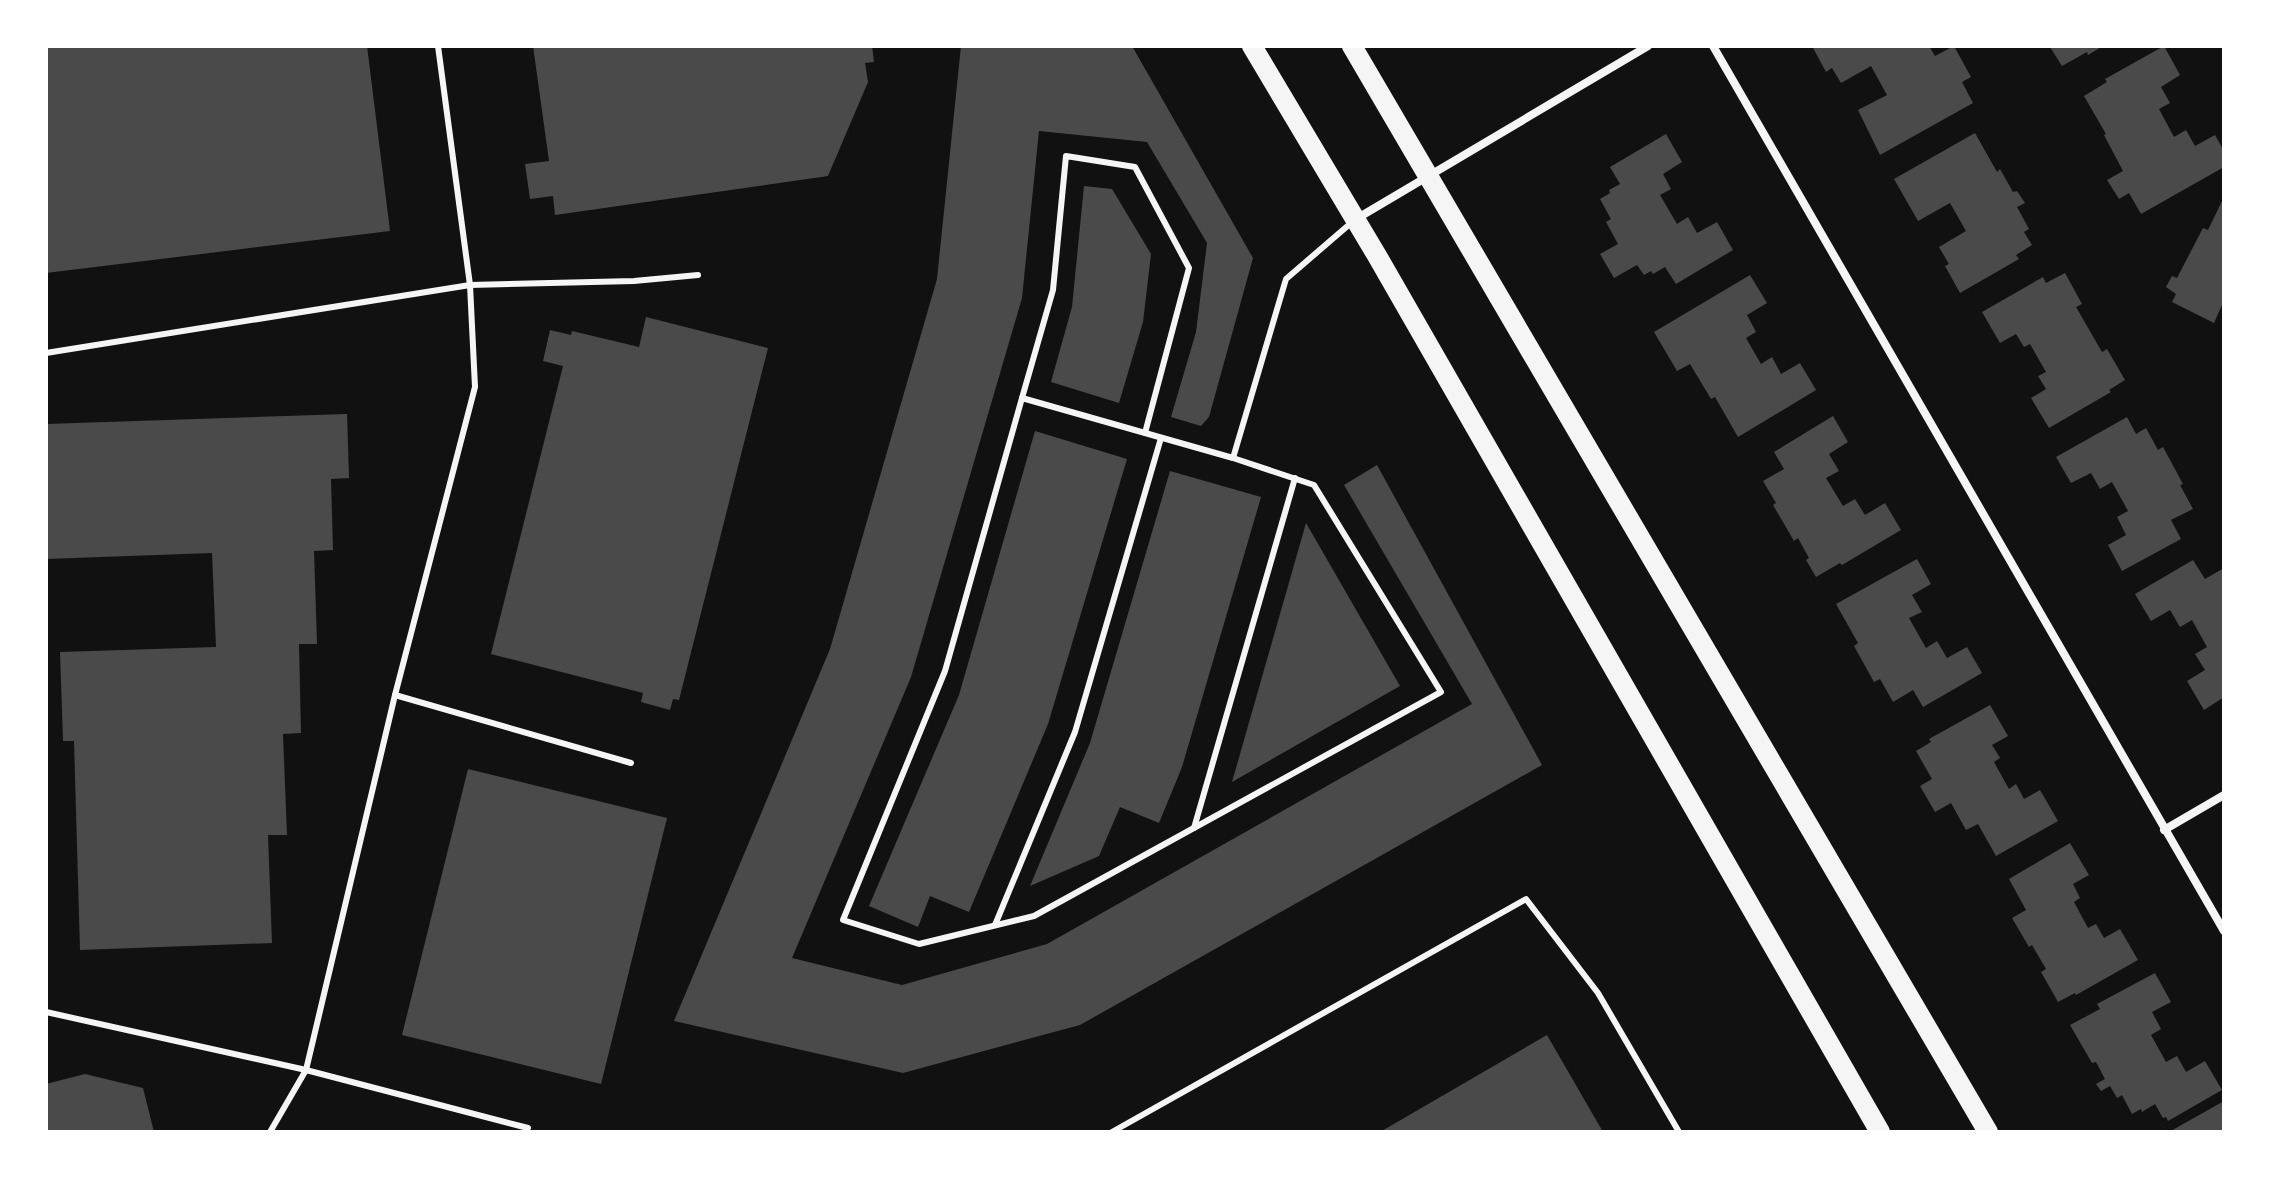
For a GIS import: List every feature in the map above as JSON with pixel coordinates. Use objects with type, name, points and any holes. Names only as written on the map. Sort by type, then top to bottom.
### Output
[{"type":"main road","points":[[1252,46],[1356,219],[1880,1132]]},
{"type":"main road","points":[[1352,46],[1988,1132]]},
{"type":"street","points":[[1356,219],[1648,46]]},
{"type":"street","points":[[1713,46],[2224,931]]},
{"type":"street","points":[[2164,830],[2224,795]]},
{"type":"lane","points":[[270,1132],[306,1070],[395,695],[475,387],[470,285],[438,46]]},
{"type":"lane","points":[[1022,398],[1161,438],[1233,458],[1314,485],[1441,692],[1034,916],[919,944],[843,920],[945,671],[1022,398],[1053,290],[1066,156],[1135,167],[1189,268],[1145,433]]},
{"type":"lane","points":[[1233,458],[1286,279],[1356,219]]},
{"type":"lane","points":[[46,353],[470,285],[634,281],[698,275]]},
{"type":"lane","points":[[995,925],[1075,732],[1161,438]]},
{"type":"lane","points":[[1194,828],[1295,478]]},
{"type":"lane","points":[[395,695],[631,763]]},
{"type":"lane","points":[[1112,1132],[1526,899],[1598,993],[1679,1132]]},
{"type":"lane","points":[[46,1012],[306,1070],[528,1128]]},
{"type":"building","points":[[46,46],[367,46],[390,231],[46,273]]},
{"type":"building","points":[[533,46],[872,46],[874,62],[865,63],[868,82],[828,176],[555,215],[553,196],[530,199],[525,164],[549,161]]},
{"type":"building","points":[[961,46],[1132,46],[1253,258],[1209,417],[1201,426],[1171,417],[1196,332],[1207,243],[1147,142],[1039,131],[1022,298],[911,677],[792,958],[902,985],[1047,944],[1472,704],[1344,485],[1377,465],[1542,765],[1080,1025],[903,1073],[674,1021],[830,649],[937,279]]},
{"type":"building","points":[[1812,46],[1929,46],[1935,56],[1954,46],[1971,77],[1962,82],[1973,103],[1880,155],[1858,110],[1887,95],[1871,66],[1841,83],[1832,68],[1826,72]]},
{"type":"building","points":[[2103,46],[2062,66],[2050,47]]},
{"type":"building","points":[[2164,46],[2180,75],[2161,87],[2170,103],[2159,109],[2174,137],[2186,130],[2195,146],[2215,135],[2224,151],[2224,167],[2141,214],[2129,193],[2119,199],[2107,180],[2123,171],[2084,96],[2107,82],[2105,79]]},
{"type":"building","points":[[1975,133],[1997,172],[2000,169],[2013,192],[2017,191],[2025,203],[2017,207],[2029,229],[2024,232],[2032,245],[2016,255],[2019,259],[1960,293],[1945,266],[1949,264],[1939,247],[1966,231],[1950,203],[1918,221],[1894,179]]},
{"type":"building","points":[[1666,134],[1682,162],[1663,174],[1671,189],[1660,195],[1677,224],[1688,217],[1697,233],[1717,222],[1733,250],[1676,284],[1665,267],[1644,275],[1637,265],[1614,278],[1600,254],[1618,244],[1606,222],[1611,219],[1600,199],[1620,184],[1610,167]]},
{"type":"building","points":[[1084,186],[1112,189],[1151,254],[1143,322],[1119,403],[1051,382],[1072,307]]},
{"type":"building","points":[[2224,197],[2224,306],[2214,323],[2172,302],[2176,294],[2166,287],[2172,276],[2177,278],[2203,228],[2208,230]]},
{"type":"building","points":[[2065,273],[2082,304],[2076,307],[2102,352],[2107,349],[2125,380],[2109,390],[2111,392],[2049,428],[2031,398],[2046,389],[2038,376],[2046,372],[2030,344],[2024,347],[2016,334],[2000,343],[1982,312],[2043,277],[2046,283]]},
{"type":"building","points":[[1750,275],[1767,303],[1747,315],[1756,332],[1746,338],[1761,364],[1772,357],[1781,374],[1800,363],[1816,390],[1738,437],[1715,397],[1711,399],[1690,364],[1677,371],[1654,332]]},
{"type":"building","points":[[646,317],[768,348],[679,700],[673,699],[670,710],[641,702],[643,693],[491,654],[563,366],[543,361],[550,330],[571,335],[572,331],[639,347]]},
{"type":"building","points":[[347,414],[349,478],[331,479],[333,550],[314,551],[317,644],[299,644],[301,733],[283,734],[287,835],[268,835],[272,943],[80,950],[74,741],[63,741],[60,652],[216,647],[212,553],[46,559],[46,424]]},
{"type":"building","points":[[1833,416],[1848,442],[1829,454],[1839,471],[1826,478],[1843,506],[1855,499],[1865,515],[1885,503],[1901,530],[1816,577],[1798,538],[1794,541],[1763,481],[1784,469],[1774,452]]},
{"type":"building","points":[[2127,417],[2136,434],[2146,428],[2158,450],[2163,447],[2193,509],[2171,520],[2181,539],[2122,571],[2108,545],[2126,535],[2117,517],[2128,511],[2112,482],[2100,489],[2091,473],[2071,483],[2056,457]]},
{"type":"building","points":[[1035,431],[1127,459],[1048,724],[969,912],[930,896],[918,927],[869,906],[959,695]]},
{"type":"building","points":[[1170,471],[1261,497],[1182,767],[1159,823],[1120,807],[1099,856],[1030,886],[1090,743]]},
{"type":"building","points":[[1306,523],[1400,686],[1232,782]]},
{"type":"building","points":[[1917,559],[1931,584],[1912,595],[1922,612],[1909,618],[1926,648],[1937,641],[1947,658],[1967,647],[1982,673],[1923,707],[1913,690],[1893,702],[1880,679],[1874,682],[1854,646],[1858,643],[1836,604]]},
{"type":"building","points":[[2193,560],[2205,579],[2224,568],[2224,697],[2204,710],[2187,681],[2205,670],[2195,654],[2207,647],[2192,620],[2180,627],[2170,610],[2151,621],[2135,594]]},
{"type":"building","points":[[1990,705],[2008,736],[1992,745],[2000,758],[1994,762],[2009,789],[2016,784],[2024,799],[2040,790],[2058,821],[1996,856],[1978,824],[1966,830],[1951,803],[1935,812],[1920,786],[1932,779],[1916,751],[1931,742],[1929,739]]},
{"type":"building","points":[[468,769],[667,818],[601,1084],[402,1035]]},
{"type":"building","points":[[2070,843],[2089,875],[2073,884],[2080,898],[2074,902],[2088,928],[2096,924],[2104,938],[2120,929],[2138,960],[2058,1002],[2041,972],[2046,969],[2012,918],[2026,910],[2009,879]]},
{"type":"building","points":[[2155,973],[2171,1002],[2152,1012],[2161,1029],[2151,1035],[2166,1062],[2177,1056],[2186,1072],[2205,1061],[2222,1090],[2168,1121],[2155,1104],[2132,1114],[2122,1095],[2117,1098],[2110,1086],[2101,1091],[2096,1084],[2105,1079],[2070,1025],[2100,1009],[2097,1004]]},
{"type":"building","points":[[1547,1035],[1603,1132],[1380,1132]]},
{"type":"building","points":[[85,1074],[143,1088],[154,1132],[46,1132],[46,1084]]},
{"type":"building","points":[[2224,1101],[2224,1132],[2169,1132]]}]
